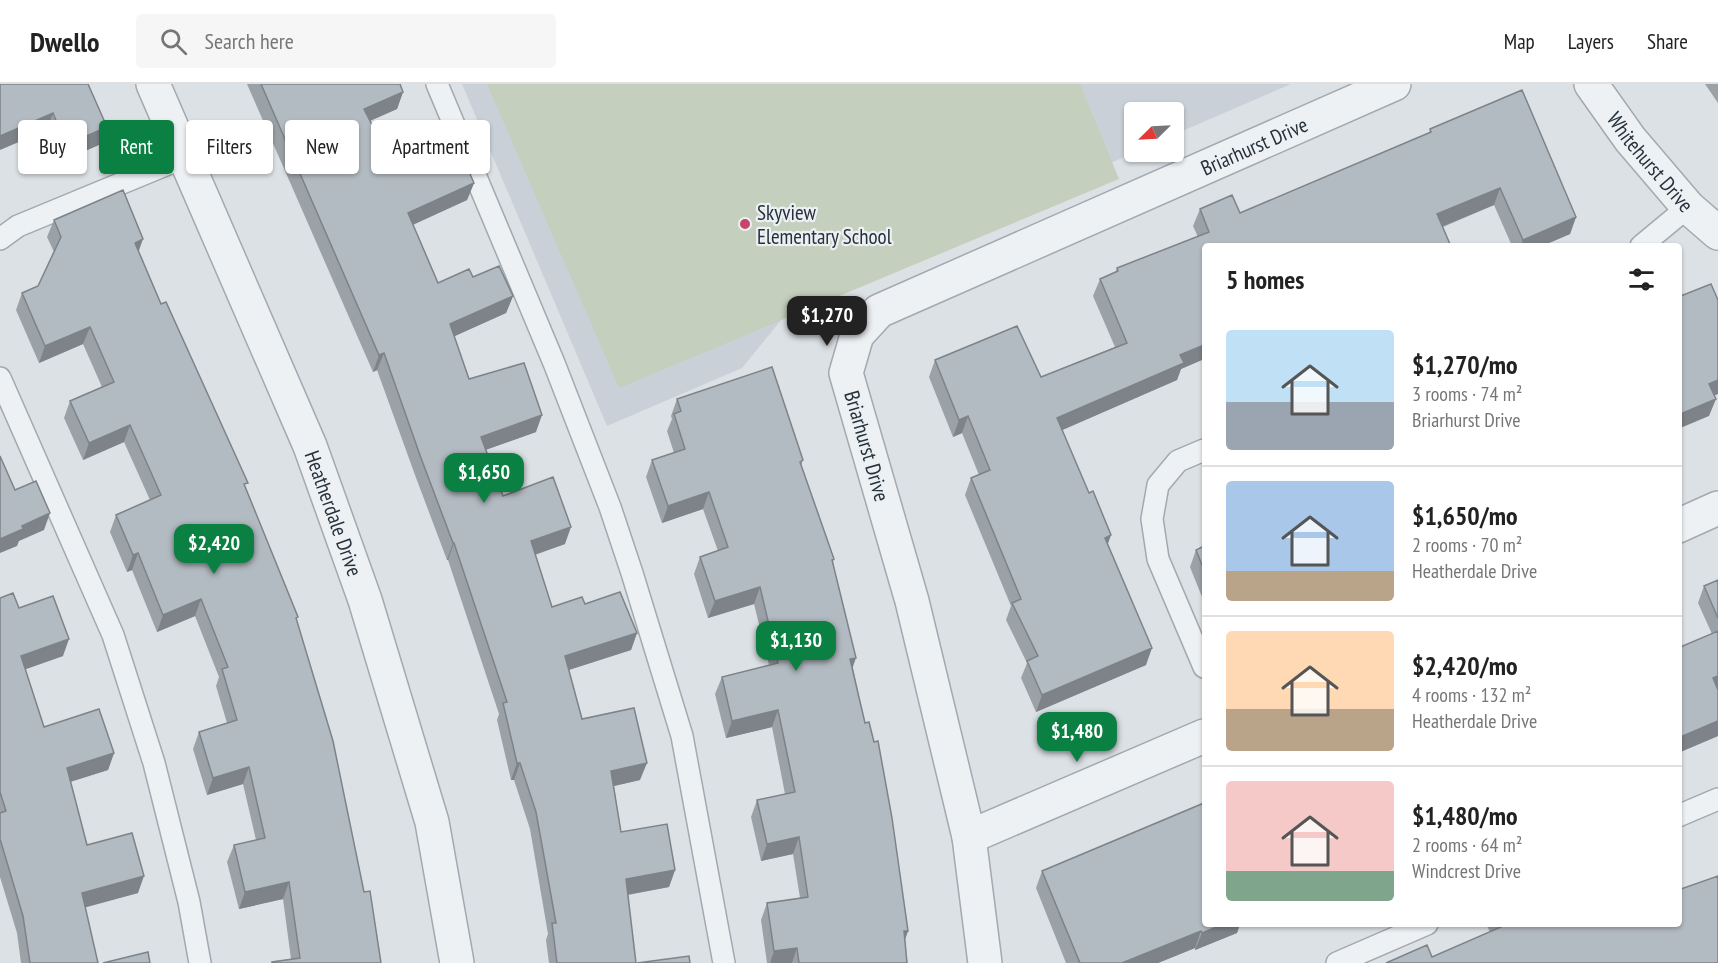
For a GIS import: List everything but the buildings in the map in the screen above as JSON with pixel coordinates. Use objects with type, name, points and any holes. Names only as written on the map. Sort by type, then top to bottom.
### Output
[{"type":"street","name":"Heatherdale Drive","points":[[153,84],[310,446],[365,600],[432,822],[457,963]]},
{"type":"street","name":"Briarhurst Drive","points":[[985,963],[969,837],[912,601],[846,373],[856,335],[879,311],[1394,84]]},
{"type":"street","name":"Whitehurst Drive","points":[[1591,84],[1630,139],[1688,207],[1718,233]]},
{"type":"street","points":[[1682,523],[1718,508]]},
{"type":"street","points":[[969,837],[1202,737]]},
{"type":"lane","points":[[436,84],[554,363],[610,507],[632,573],[682,736],[724,963]]},
{"type":"lane","points":[[0,239],[18,226],[185,157]]},
{"type":"lane","points":[[1645,243],[1688,207]]},
{"type":"lane","points":[[0,378],[113,635],[154,763],[189,902],[200,963]]},
{"type":"lane","points":[[1202,451],[1178,461],[1158,485],[1152,519],[1158,559],[1202,662]]},
{"type":"lane","points":[[1682,814],[1718,799]]},
{"type":"lane","points":[[1337,963],[1420,927]]},
{"type":"shaded area","name":"Skyview Elementary School","points":[[462,84],[1291,84],[1184,130],[1184,102],[1124,102],[1124,157],[800,297],[742,368],[607,426],[490,150],[490,120],[477,120]]},
{"type":"green space","name":"Skyview Elementary School","points":[[487,84],[1080,84],[1119,179],[619,388]]},
{"type":"place","name":"Skyview Elementary School","points":[[745,224]]}]
